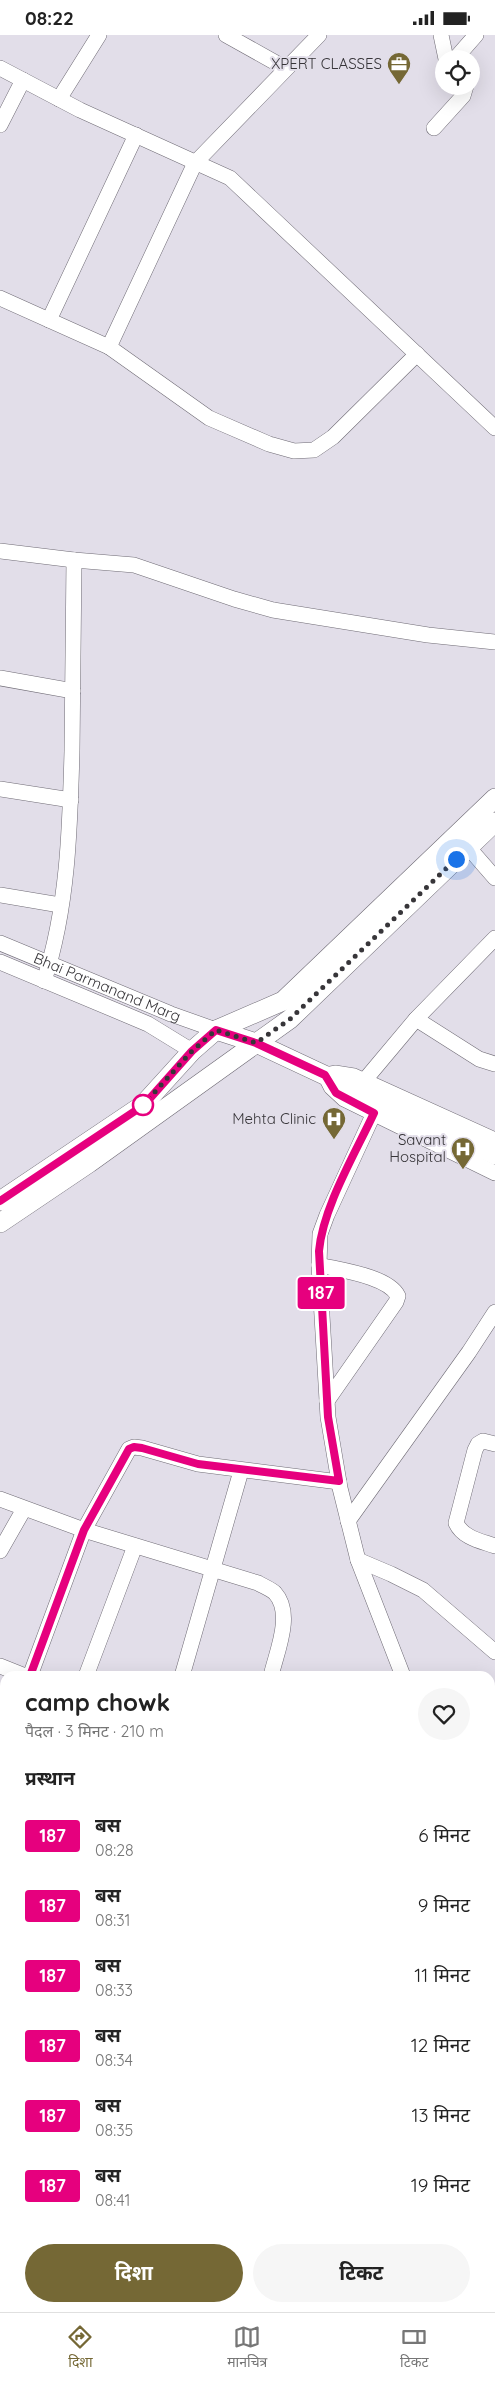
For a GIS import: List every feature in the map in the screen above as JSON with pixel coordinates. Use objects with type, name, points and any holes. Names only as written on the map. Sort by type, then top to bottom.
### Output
[{"type":"main road","points":[[0,1201],[144,1105],[192,1051],[216,1030],[283,1001],[495,797]]},
{"type":"main road","points":[[0,1223],[90,1163],[290,1019],[495,822]]},
{"type":"main road","points":[[216,1030],[256,1043],[495,1155]]},
{"type":"street","points":[[60,99],[99,35]]},
{"type":"street","points":[[226,35],[285,68]]},
{"type":"street","points":[[109,347],[195,163],[319,35]]},
{"type":"street","points":[[441,35],[444,50]]},
{"type":"street","points":[[463,50],[476,35]]},
{"type":"street","points":[[0,68],[60,99],[195,163],[217,171],[235,182],[495,428]]},
{"type":"street","points":[[0,125],[23,81]]},
{"type":"street","points":[[434,128],[464,95]]},
{"type":"street","points":[[49,320],[136,135]]},
{"type":"street","points":[[0,297],[109,347],[209,418],[269,444],[294,451],[314,449],[333,437],[417,354]]},
{"type":"street","points":[[0,551],[134,565],[217,594],[273,610],[428,635],[495,642]]},
{"type":"street","points":[[44,981],[50,964],[60,905],[71,800],[74,560]]},
{"type":"street","points":[[0,678],[73,691]]},
{"type":"street","points":[[0,789],[71,800]]},
{"type":"street","points":[[468,847],[495,878]]},
{"type":"street","points":[[0,895],[60,905]]},
{"type":"street","points":[[364,1081],[416,1019],[495,938]]},
{"type":"street","name":"Bhai Parmanand Marg","points":[[0,943],[170,1015],[216,1030]]},
{"type":"street","name":"Bhai Parmanand Marg","points":[[0,962],[148,1024],[192,1051]]},
{"type":"street","points":[[416,1019],[479,1059],[495,1064]]},
{"type":"street","points":[[495,1140],[364,1081],[343,1074],[325,1075],[336,1093],[495,1173]]},
{"type":"street","points":[[374,1113],[320,1234],[319,1265],[327,1401],[339,1481],[358,1560],[401,1671]]},
{"type":"street","points":[[319,1265],[388,1284],[398,1295],[396,1302],[327,1401]]},
{"type":"street","points":[[348,1521],[469,1352],[495,1312]]},
{"type":"street","points":[[495,1444],[483,1441],[478,1444],[475,1450],[456,1523],[459,1531],[495,1546]]},
{"type":"street","points":[[32,1671],[84,1530],[129,1449],[134,1447],[189,1462],[241,1471],[339,1481]]},
{"type":"street","points":[[183,1671],[241,1471]]},
{"type":"street","points":[[0,1499],[84,1530],[258,1583],[274,1592],[281,1603],[284,1614],[272,1671]]},
{"type":"street","points":[[0,1551],[24,1509]]},
{"type":"street","points":[[88,1671],[135,1546]]},
{"type":"street","points":[[358,1560],[391,1574],[423,1591],[495,1652]]},
{"type":"street","points":[[0,1666],[12,1671]]},
{"type":"bus line","name":"187","points":[[0,1201],[144,1105],[192,1051],[216,1030],[256,1043],[325,1075],[336,1093],[344,1099],[374,1113],[320,1234],[319,1265],[328,1417],[339,1481],[241,1471],[180,1460],[142,1448],[134,1447],[129,1449],[84,1530],[32,1671]]},
{"type":"place","name":"XPERT CLASSES","points":[[399,85]]},
{"type":"place","name":"Mehta Clinic","points":[[334,1140]]},
{"type":"place","name":"Savant Hospital","points":[[463,1170]]},
{"type":"route","points":[[143,1105],[192,1051],[216,1030],[256,1043],[290,1019],[456,859]]}]
